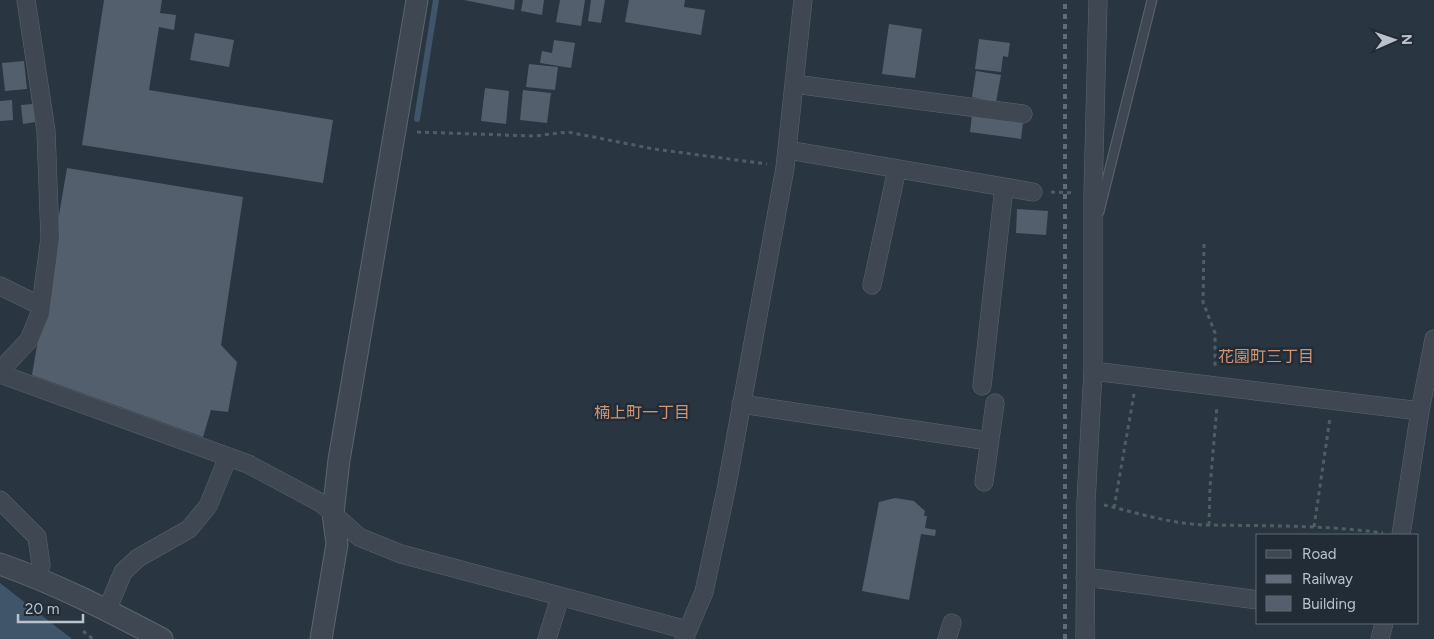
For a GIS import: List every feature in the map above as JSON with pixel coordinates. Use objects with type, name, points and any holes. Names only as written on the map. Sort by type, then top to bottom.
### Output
[{"type":"street","points":[[26,0],[46,130],[50,238],[41,306],[29,340],[0,372],[248,464],[321,503],[359,537],[401,554],[560,597],[686,635],[704,592],[726,490],[787,159],[802,0]]},
{"type":"street","points":[[321,639],[337,544],[333,512],[339,460],[417,0]]},
{"type":"street","points":[[1085,639],[1086,502],[1093,371],[1098,0]]},
{"type":"street","points":[[794,84],[1024,114]]},
{"type":"street","points":[[787,159],[897,169],[1033,192]]},
{"type":"street","points":[[872,285],[897,169]]},
{"type":"street","points":[[982,386],[1004,187]]},
{"type":"street","points":[[0,286],[41,306]]},
{"type":"street","points":[[1395,534],[1434,339]]},
{"type":"street","points":[[1093,371],[1420,411]]},
{"type":"street","points":[[741,404],[989,441]]},
{"type":"street","points":[[984,482],[995,404]]},
{"type":"street","points":[[107,610],[123,572],[138,558],[189,529],[208,506],[228,457]]},
{"type":"street","points":[[0,500],[37,537],[41,565],[38,577]]},
{"type":"street","points":[[0,564],[38,577],[162,639]]},
{"type":"street","points":[[1085,577],[1256,600]]},
{"type":"street","points":[[547,639],[560,597]]},
{"type":"street","points":[[1380,639],[1384,624]]},
{"type":"lane","points":[[1094,229],[1113,162],[1152,0]]},
{"type":"path","points":[[396,132],[534,136],[568,132],[654,149],[787,159]]},
{"type":"path","points":[[1033,192],[1094,193]]},
{"type":"path","points":[[1114,508],[1137,376]]},
{"type":"path","points":[[1314,527],[1332,400]]},
{"type":"path","points":[[1086,502],[1173,521],[1209,525],[1281,524],[1356,529],[1388,534]]},
{"type":"path","points":[[83,631],[93,639]]},
{"type":"water","points":[[0,583],[72,639],[0,639]]},
{"type":"building","points":[[104,0],[162,0],[160,13],[176,15],[174,30],[159,27],[149,90],[333,120],[323,183],[82,145]]},
{"type":"building","points":[[464,0],[515,0],[514,10]]},
{"type":"building","points":[[523,0],[544,0],[542,15],[521,11]]},
{"type":"building","points":[[560,0],[585,0],[581,26],[556,22]]},
{"type":"building","points":[[591,0],[605,0],[601,23],[588,21]]},
{"type":"building","points":[[629,0],[685,0],[684,7],[705,10],[701,35],[625,22]]},
{"type":"building","points":[[889,24],[922,29],[915,78],[882,74]]},
{"type":"building","points":[[195,33],[234,40],[229,67],[190,60]]},
{"type":"building","points":[[979,39],[1010,43],[1008,57],[1003,56],[1001,72],[975,69]]},
{"type":"building","points":[[554,40],[575,43],[571,68],[540,63],[542,51],[552,53]]},
{"type":"building","points":[[24,61],[27,89],[5,91],[2,63]]},
{"type":"building","points":[[529,64],[558,67],[555,90],[526,87]]},
{"type":"building","points":[[976,71],[1001,75],[996,102],[972,97]]},
{"type":"building","points":[[485,88],[509,91],[506,124],[481,121]]},
{"type":"building","points":[[523,90],[551,93],[547,123],[520,120]]},
{"type":"building","points":[[12,100],[13,120],[0,121],[0,101]]},
{"type":"building","points":[[33,104],[35,122],[23,124],[21,105]]},
{"type":"building","points":[[972,115],[1023,122],[1021,139],[970,132]]},
{"type":"building","points":[[67,168],[243,197],[221,345],[237,362],[228,412],[211,410],[203,437],[32,375]]},
{"type":"building","points":[[1017,209],[1048,211],[1046,235],[1016,233]]},
{"type":"building","points":[[895,498],[914,501],[925,511],[924,516],[927,516],[925,528],[936,530],[935,536],[921,534],[909,600],[862,591],[879,502]]},
{"type":"waterway","points":[[417,119],[436,0]]},
{"type":"railway","points":[[1065,0],[1065,639]]},
{"type":"district","name":"花園町三丁目","points":[[1266,356]]},
{"type":"district","name":"楠上町一丁目","points":[[642,412]]}]
